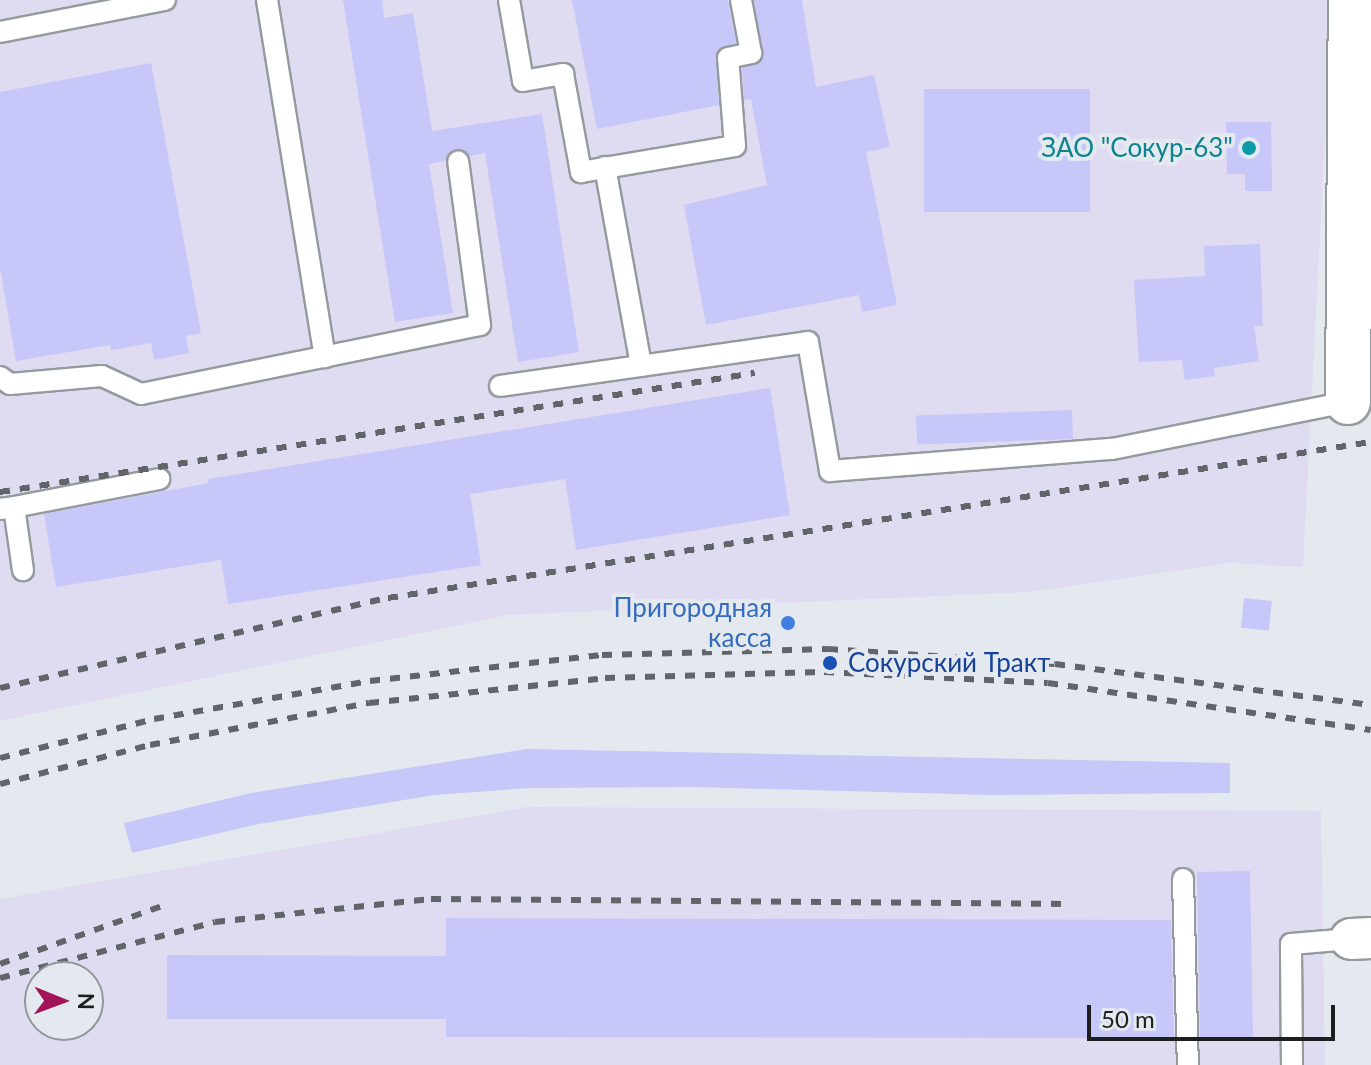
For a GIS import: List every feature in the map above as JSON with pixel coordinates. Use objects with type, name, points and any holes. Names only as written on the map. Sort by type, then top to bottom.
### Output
[{"type":"street","points":[[1348,402],[1357,23]]},
{"type":"lane","points":[[0,32],[165,0]]},
{"type":"lane","points":[[267,0],[325,357]]},
{"type":"lane","points":[[509,0],[523,81],[563,74],[581,172],[735,146],[728,58],[751,53],[741,0]]},
{"type":"lane","points":[[0,377],[10,384],[102,376],[141,394],[480,325],[458,161]]},
{"type":"lane","points":[[605,167],[641,366]]},
{"type":"lane","points":[[500,386],[808,342],[830,471],[1112,449],[1348,402]]},
{"type":"lane","points":[[23,570],[7,508],[159,479]]},
{"type":"lane","points":[[1183,879],[1188,1065]]},
{"type":"lane","points":[[1292,1065],[1291,944],[1361,939]]},
{"type":"shaded area","points":[[0,0],[1332,0],[1303,567],[1230,563],[1029,592],[508,615],[0,721]]},
{"type":"shaded area","points":[[527,807],[1321,811],[1325,1065],[0,1065],[0,899]]},
{"type":"building","points":[[343,0],[382,0],[384,18],[413,13],[432,131],[542,114],[579,352],[518,362],[485,153],[470,156],[462,149],[451,150],[445,161],[429,164],[453,313],[395,322]]},
{"type":"building","points":[[572,0],[728,0],[736,43],[720,48],[716,54],[719,105],[597,129]]},
{"type":"building","points":[[754,0],[802,0],[816,87],[874,75],[890,147],[866,152],[897,305],[862,312],[859,295],[706,325],[684,205],[767,185],[751,99],[744,100],[742,68],[759,63],[763,56]]},
{"type":"building","points":[[151,63],[201,333],[186,336],[189,353],[154,360],[151,343],[111,350],[110,345],[16,361],[0,268],[0,92]]},
{"type":"building","points":[[924,89],[1090,89],[1090,212],[924,212]]},
{"type":"building","name":"ЗАО \"Сокур-63\"","points":[[1226,122],[1271,122],[1272,191],[1245,191],[1245,174],[1227,174]]},
{"type":"building","points":[[1260,244],[1263,326],[1254,326],[1259,361],[1214,368],[1215,376],[1185,380],[1182,360],[1139,362],[1134,280],[1205,276],[1204,246]]},
{"type":"building","points":[[770,388],[790,515],[576,550],[565,479],[470,494],[481,565],[228,604],[221,560],[56,587],[44,514],[209,483],[208,479]]},
{"type":"building","points":[[1072,410],[1073,439],[917,444],[916,415]]},
{"type":"building","points":[[1244,598],[1272,601],[1269,631],[1241,628]]},
{"type":"building","points":[[527,749],[1230,763],[1230,793],[990,795],[694,787],[530,788],[434,795],[259,824],[132,853],[124,823],[251,793]]},
{"type":"building","points":[[1250,871],[1253,1038],[1200,1039],[1197,872]]},
{"type":"building","points":[[446,918],[1171,920],[1174,1038],[446,1037],[446,1019],[167,1019],[167,955],[446,956]]},
{"type":"railway","points":[[0,492],[755,373]]},
{"type":"railway","points":[[0,688],[388,598],[1371,442]]},
{"type":"railway","points":[[0,758],[154,719],[370,681],[602,655],[828,649],[1055,664],[1371,705]]},
{"type":"railway","points":[[0,784],[150,745],[369,703],[605,678],[824,672],[1048,683],[1371,730]]},
{"type":"railway","points":[[0,978],[215,922],[431,899],[1068,904]]},
{"type":"railway","points":[[0,964],[168,904]]},
{"type":"place","name":"ЗАО \"Сокур-63\"","points":[[1249,148]]},
{"type":"place","name":"Пригородная касса","points":[[788,623]]},
{"type":"place","name":"Сокурский Тракт","points":[[830,663]]}]
